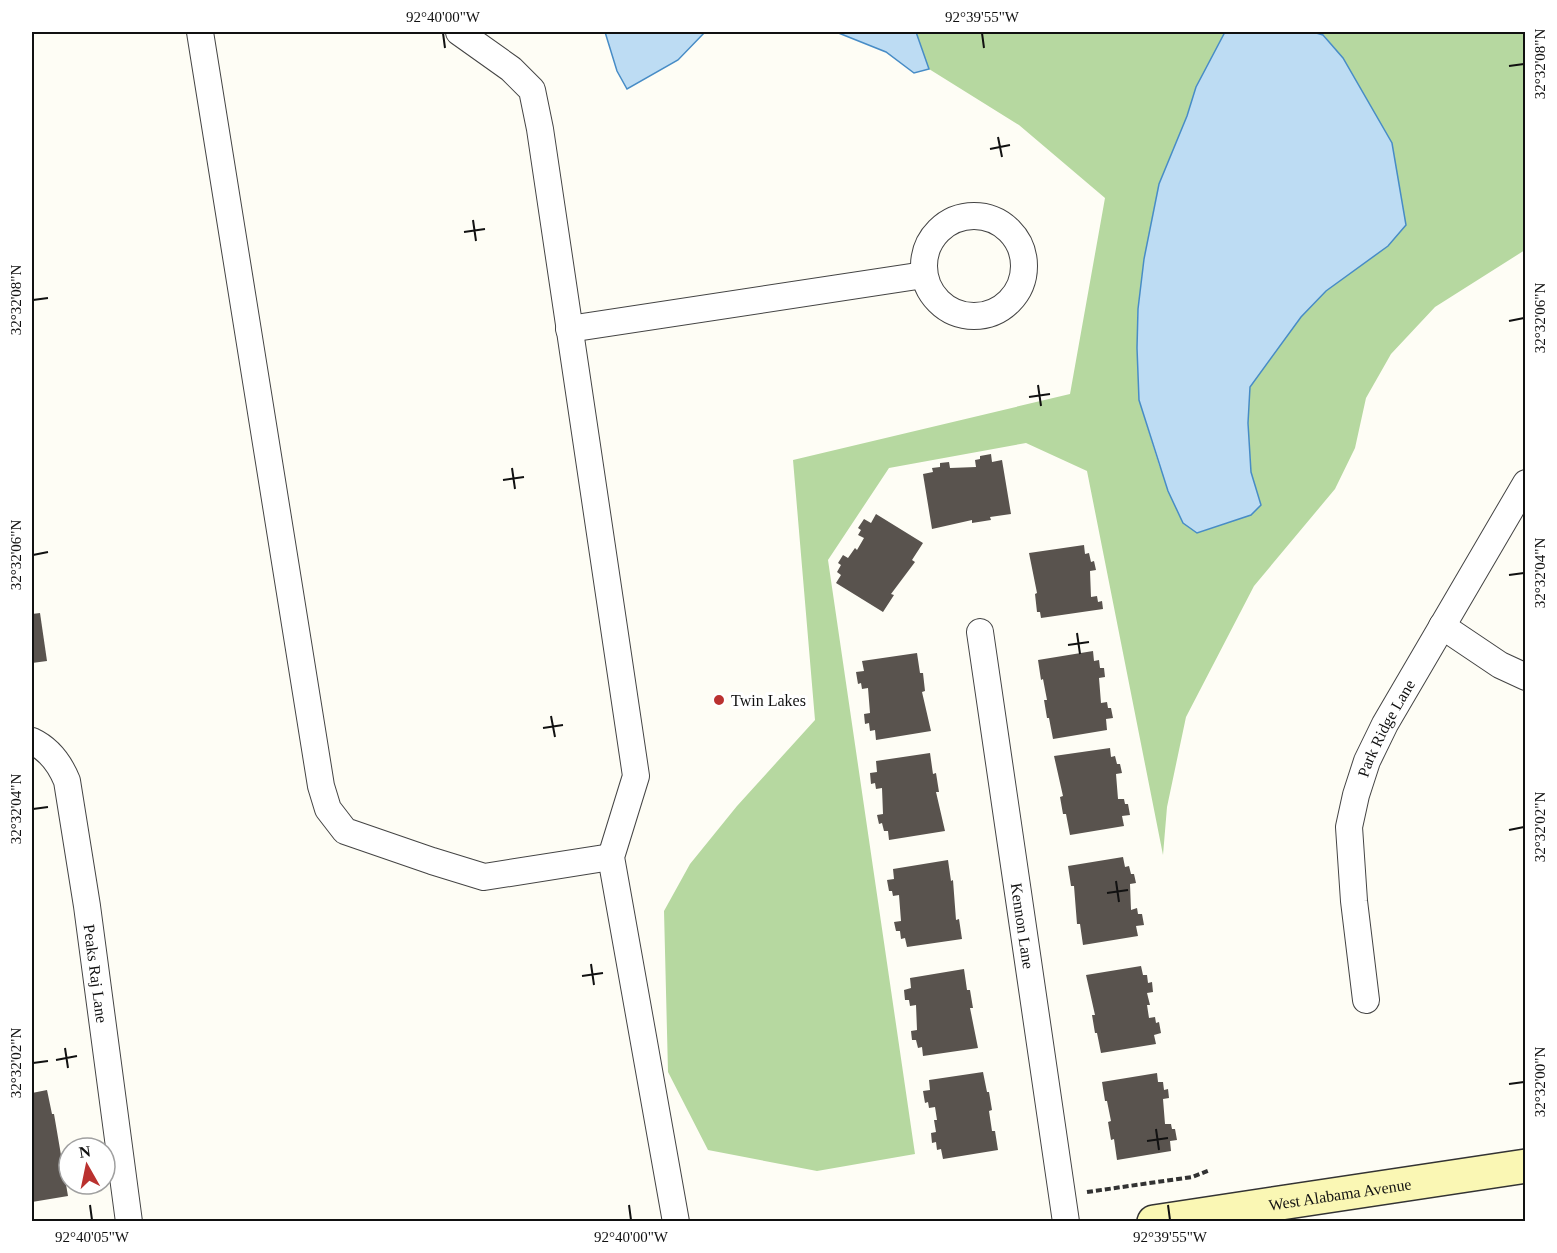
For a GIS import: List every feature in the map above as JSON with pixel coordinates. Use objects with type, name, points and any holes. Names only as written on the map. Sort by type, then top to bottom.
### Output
[{"type":"main road","name":"West Alabama Avenue","points":[[1154,1221],[1526,1166]]},
{"type":"street","points":[[200,32],[321,786],[328,809],[345,831],[484,877],[611,857]]},
{"type":"street","points":[[459,32],[511,69],[532,90],[636,776],[611,857],[676,1221]]},
{"type":"street","points":[[569,329],[924,275]]},
{"type":"street","name":"Park Ridge Lane","points":[[1366,1000],[1350,860],[1349,827],[1356,795],[1367,761],[1385,724],[1526,483]]},
{"type":"street","points":[[1442,626],[1500,665],[1526,677]]},
{"type":"street","name":"Kennon Lane","points":[[980,632],[1066,1221]]},
{"type":"street","name":"Peaks Raj Lane","points":[[32,741],[47,752],[62,769],[67,781],[129,1221]]},
{"type":"path","points":[[1062,1196],[1192,1177],[1209,1170]]},
{"type":"green space","points":[[916,32],[1225,32],[1196,87],[1187,116],[1159,184],[1144,259],[1138,309],[1139,400],[1159,465],[1183,523],[1261,505],[1251,472],[1248,422],[1250,387],[1301,317],[1326,291],[1388,246],[1392,143],[1343,58],[1324,35],[1313,32],[1525,32],[1525,250],[1435,307],[1391,354],[1366,398],[1355,448],[1335,489],[1254,586],[1186,717],[1167,807],[1163,855],[1087,471],[1026,443],[889,468],[828,560],[915,1154],[817,1171],[708,1150],[668,1072],[664,911],[690,864],[737,806],[815,720],[793,460],[1070,394],[1105,198],[1019,125],[929,69]]},
{"type":"water","points":[[605,32],[705,32],[678,60],[627,89],[617,71]]},
{"type":"water","points":[[836,32],[916,32],[929,69],[914,73],[886,52]]},
{"type":"water","points":[[1225,32],[1313,32],[1323,35],[1343,58],[1392,143],[1406,225],[1388,246],[1326,291],[1301,317],[1250,387],[1248,423],[1251,472],[1261,505],[1251,515],[1197,533],[1183,523],[1168,491],[1139,400],[1138,309],[1144,259],[1159,184],[1187,116],[1196,87]]},
{"type":"building","points":[[991,454],[992,462],[1002,460],[1011,514],[990,517],[991,520],[972,523],[972,520],[932,529],[923,474],[933,472],[932,468],[940,467],[940,463],[949,462],[950,468],[976,467],[975,460],[980,459],[980,456]]},
{"type":"building","points":[[876,514],[923,543],[912,560],[915,562],[891,594],[894,595],[883,612],[836,583],[841,575],[837,572],[841,565],[838,563],[843,555],[848,558],[855,548],[857,550],[864,538],[858,535],[861,530],[858,528],[864,519],[871,523]]},
{"type":"building","points":[[1084,545],[1085,554],[1089,553],[1096,570],[1090,571],[1091,597],[1097,596],[1098,602],[1102,601],[1103,609],[1041,618],[1040,612],[1037,612],[1035,594],[1037,593],[1029,553]]},
{"type":"building","points":[[40,613],[47,661],[32,663],[32,614]]},
{"type":"building","points":[[1093,651],[1094,661],[1099,660],[1100,668],[1104,668],[1105,677],[1099,678],[1101,703],[1107,702],[1113,718],[1106,719],[1107,730],[1053,739],[1049,718],[1047,718],[1044,700],[1047,700],[1038,660]]},
{"type":"building","points":[[917,653],[920,673],[923,673],[925,691],[922,692],[931,731],[876,740],[875,730],[870,731],[869,723],[865,724],[864,714],[870,713],[868,688],[862,689],[861,683],[858,684],[856,672],[864,671],[862,661]]},
{"type":"building","points":[[1110,748],[1111,757],[1115,756],[1122,773],[1116,774],[1118,799],[1124,799],[1125,804],[1128,804],[1130,815],[1122,816],[1124,826],[1070,835],[1066,814],[1063,814],[1060,797],[1063,796],[1054,756]]},
{"type":"building","points":[[930,753],[933,774],[936,773],[939,792],[936,792],[945,831],[889,840],[888,831],[884,831],[882,823],[879,824],[877,815],[883,814],[882,788],[876,789],[875,783],[871,784],[870,773],[877,772],[876,761]]},
{"type":"building","points":[[1123,857],[1125,867],[1129,866],[1136,883],[1130,884],[1131,910],[1137,908],[1138,914],[1142,914],[1144,925],[1136,926],[1138,936],[1083,945],[1080,924],[1077,924],[1074,886],[1071,886],[1068,866]]},
{"type":"building","points":[[948,860],[951,881],[953,880],[956,920],[959,919],[962,939],[907,947],[905,938],[901,939],[900,931],[896,931],[894,922],[901,921],[899,895],[893,896],[892,891],[889,891],[887,880],[894,879],[893,869]]},
{"type":"building","points":[[1141,966],[1143,975],[1147,975],[1148,983],[1152,982],[1153,992],[1147,993],[1150,1005],[1147,1005],[1149,1018],[1155,1017],[1156,1023],[1159,1022],[1161,1033],[1154,1035],[1156,1044],[1101,1053],[1097,1033],[1095,1033],[1092,1015],[1095,1015],[1086,975]]},
{"type":"building","points":[[964,969],[967,990],[970,990],[973,1008],[970,1008],[978,1048],[923,1056],[922,1047],[918,1048],[916,1040],[912,1040],[911,1031],[917,1030],[916,1005],[910,1006],[909,1000],[905,1000],[904,990],[911,988],[910,978]]},
{"type":"building","points":[[983,1072],[992,1110],[989,1111],[992,1131],[995,1131],[998,1150],[943,1159],[941,1149],[937,1150],[936,1142],[932,1143],[931,1133],[936,1132],[934,1120],[937,1120],[935,1107],[929,1108],[928,1102],[925,1103],[923,1091],[930,1090],[929,1080]]},
{"type":"building","points":[[1157,1073],[1158,1082],[1163,1082],[1164,1090],[1168,1089],[1169,1098],[1163,1099],[1165,1124],[1171,1124],[1172,1129],[1175,1129],[1177,1140],[1170,1141],[1171,1151],[1117,1160],[1114,1139],[1111,1140],[1108,1122],[1111,1121],[1102,1082]]},
{"type":"building","points":[[47,1090],[58,1136],[57,1196],[68,1196],[32,1202],[32,1093]]},
{"type":"place","name":"Twin Lakes","points":[[719,700]]}]
